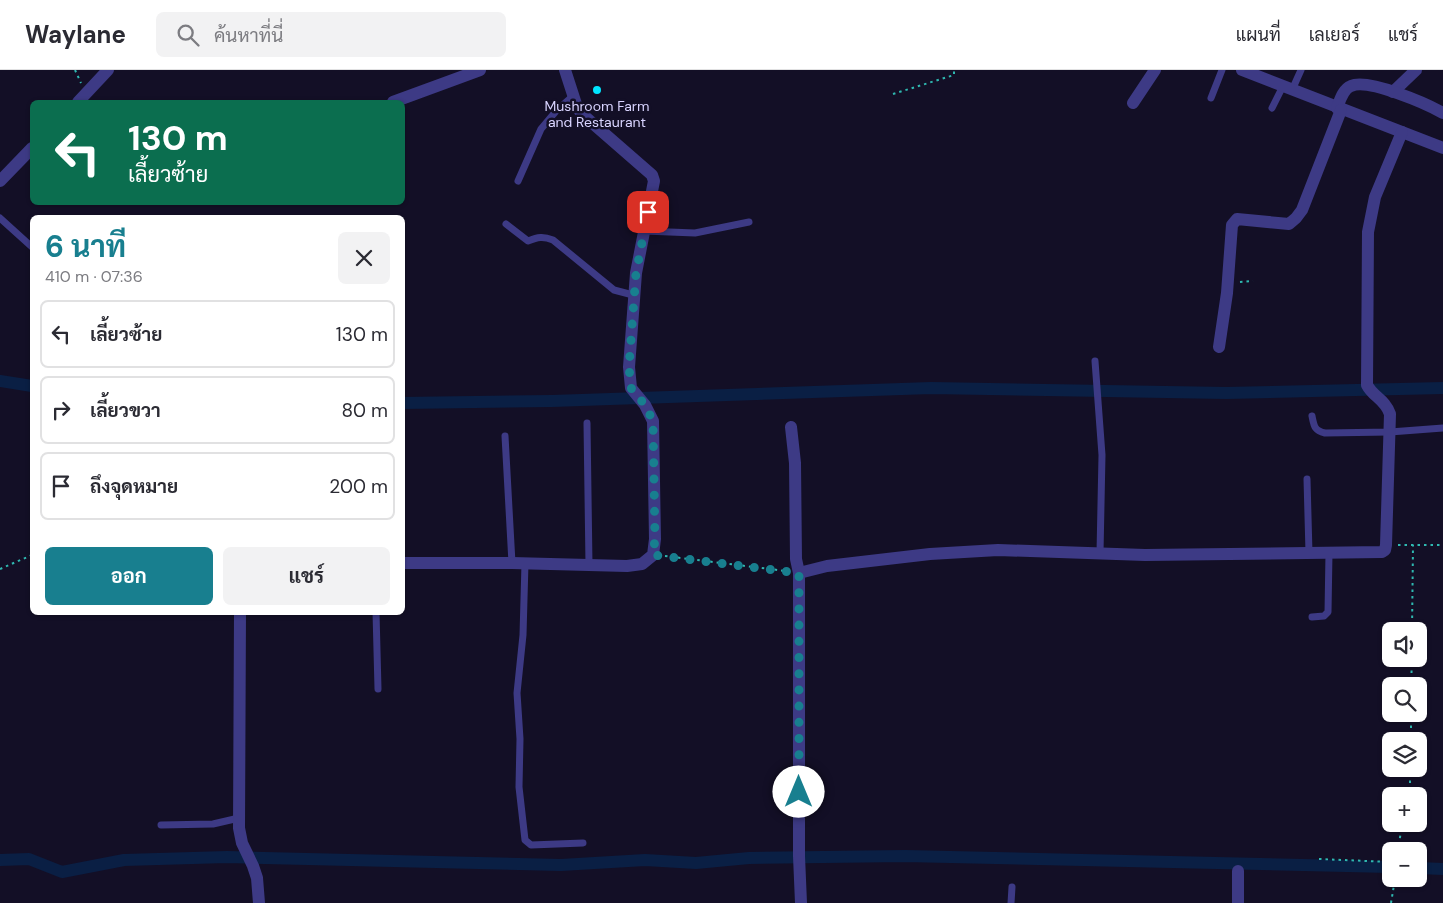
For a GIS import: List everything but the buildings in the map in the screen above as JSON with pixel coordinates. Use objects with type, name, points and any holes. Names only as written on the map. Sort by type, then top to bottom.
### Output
[{"type":"street","points":[[86,100],[108,70]]},
{"type":"street","points":[[398,100],[480,70]]},
{"type":"street","points":[[405,563],[525,563],[627,566],[642,564],[653,555],[655,539],[653,421],[645,405],[631,388],[629,367],[636,273],[654,181],[652,175],[582,114],[577,107],[565,70]]},
{"type":"street","points":[[1133,103],[1155,70]]},
{"type":"street","points":[[1242,70],[1443,148]]},
{"type":"street","points":[[1393,92],[1416,70]]},
{"type":"street","points":[[1219,347],[1227,293],[1232,225],[1237,219],[1289,224],[1296,218],[1302,210],[1344,93],[1349,86],[1354,84],[1370,86],[1393,92],[1421,101],[1443,113]]},
{"type":"street","points":[[799,573],[827,566],[930,554],[998,550],[1145,555],[1382,552],[1385,550],[1390,414],[1386,404],[1370,392],[1367,384],[1368,232],[1376,197],[1402,132]]},
{"type":"street","points":[[0,181],[30,150]]},
{"type":"street","points":[[791,426],[795,463],[796,559],[799,573],[799,856],[801,903]]},
{"type":"street","points":[[240,615],[239,818],[242,843],[253,866],[259,888],[259,903]]},
{"type":"street","points":[[1238,871],[1238,903]]},
{"type":"lane","points":[[1211,98],[1222,70]]},
{"type":"lane","points":[[1272,108],[1301,70]]},
{"type":"lane","points":[[518,181],[541,129],[557,110],[574,95]]},
{"type":"lane","points":[[0,218],[30,245]]},
{"type":"lane","points":[[644,230],[695,233],[750,222]]},
{"type":"lane","points":[[506,224],[528,241],[539,237],[553,240],[614,290],[634,295]]},
{"type":"lane","points":[[1095,361],[1102,456],[1100,553]]},
{"type":"lane","points":[[1312,416],[1314,428],[1325,433],[1390,432],[1443,428]]},
{"type":"lane","points":[[587,423],[589,565]]},
{"type":"lane","points":[[505,436],[512,563]]},
{"type":"lane","points":[[1307,479],[1309,553]]},
{"type":"lane","points":[[1312,617],[1324,616],[1328,612],[1330,553]]},
{"type":"lane","points":[[525,563],[523,636],[517,693],[520,739],[519,787],[525,840],[531,845],[583,843]]},
{"type":"lane","points":[[376,615],[378,688]]},
{"type":"lane","points":[[162,825],[213,824],[239,818]]},
{"type":"lane","points":[[1011,903],[1012,886]]},
{"type":"path","points":[[893,94],[954,75],[954,70]]},
{"type":"path","points":[[1386,545],[1443,545]]},
{"type":"path","points":[[1412,622],[1413,545]]},
{"type":"path","points":[[653,555],[799,573]]},
{"type":"path","points":[[0,569],[30,556]]},
{"type":"path","points":[[1319,859],[1382,862]]},
{"type":"path","points":[[1391,903],[1393,887]]},
{"type":"waterway","points":[[0,381],[30,386]]},
{"type":"waterway","points":[[405,403],[552,401],[931,388],[1226,393],[1443,388]]},
{"type":"waterway","points":[[0,860],[29,859],[62,872],[124,860],[227,857],[561,865],[645,860],[696,863],[749,858],[905,856],[1382,867]]},
{"type":"waterway","points":[[1427,868],[1443,869]]},
{"type":"place","name":"Mushroom Farm and Restaurant","points":[[597,90]]},
{"type":"route","points":[[648,212],[636,273],[629,367],[631,388],[645,405],[653,421],[655,539],[653,555],[799,573],[799,792]]}]
